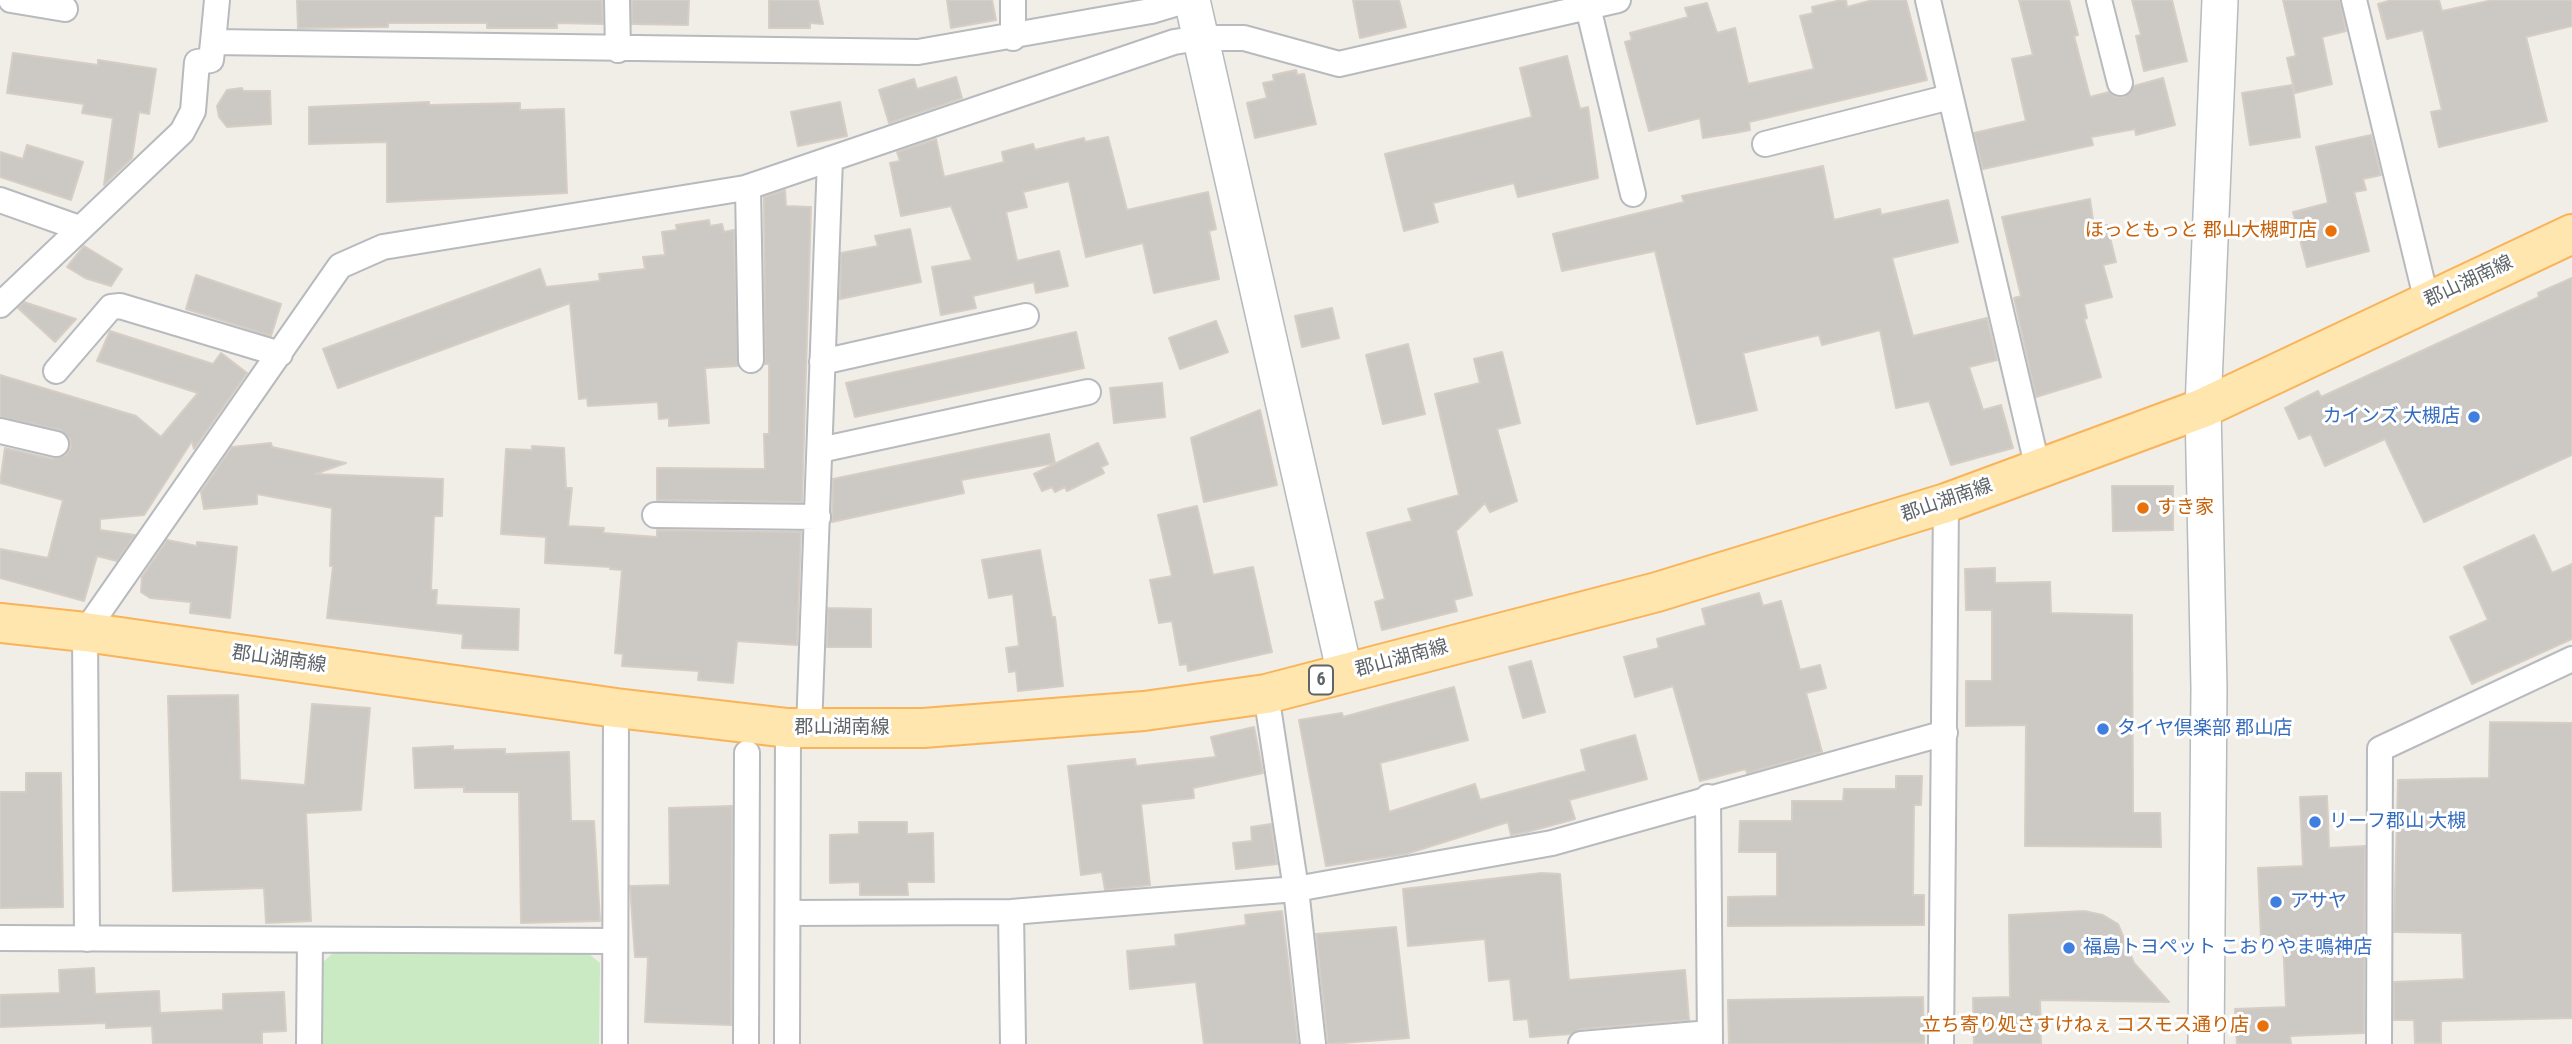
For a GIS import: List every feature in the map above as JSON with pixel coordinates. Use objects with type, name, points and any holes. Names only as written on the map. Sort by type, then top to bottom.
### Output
[{"type":"main road","name":"郡山湖南線","points":[[0,623],[85,632],[616,708],[799,728],[923,729],[1144,711],[1266,694],[1657,592],[1946,503],[2203,408],[2572,235]]},
{"type":"street","points":[[12,0],[65,9]]},
{"type":"street","points":[[0,305],[182,132],[193,111],[197,62],[211,60],[217,0]]},
{"type":"street","points":[[617,0],[618,50]]},
{"type":"street","points":[[1013,0],[1013,38]]},
{"type":"street","points":[[214,42],[618,50],[918,52],[1013,38],[1151,11],[1190,0],[1345,674]]},
{"type":"street","points":[[87,939],[85,632],[340,267],[383,247],[748,187],[1174,42],[1200,38],[1244,38],[1339,64],[1618,0]]},
{"type":"street","points":[[1928,0],[2038,469]]},
{"type":"street","points":[[2099,0],[2120,83]]},
{"type":"street","points":[[2206,1044],[2209,688],[2203,408],[2220,0]]},
{"type":"street","points":[[2354,0],[2427,302]]},
{"type":"street","points":[[1588,7],[1633,194]]},
{"type":"street","points":[[1765,144],[1951,97]]},
{"type":"street","points":[[787,1044],[788,913],[799,728],[818,517],[830,159]]},
{"type":"street","points":[[748,187],[751,360]]},
{"type":"street","points":[[0,200],[79,228]]},
{"type":"street","points":[[56,371],[111,307],[120,306],[280,354]]},
{"type":"street","points":[[822,362],[1026,316]]},
{"type":"street","points":[[820,450],[1088,392]]},
{"type":"street","points":[[0,431],[55,444]]},
{"type":"street","points":[[1941,1044],[1946,503]]},
{"type":"street","points":[[655,515],[818,517]]},
{"type":"street","points":[[2379,1044],[2379,749],[2572,659]]},
{"type":"street","points":[[1266,694],[1296,889],[1314,1044]]},
{"type":"street","points":[[615,1044],[616,708]]},
{"type":"street","points":[[788,913],[1011,912],[1296,889],[1552,843],[1708,797],[1945,733]]},
{"type":"street","points":[[746,1044],[755,759],[762,1044]]},
{"type":"street","points":[[1581,1044],[1710,1039],[1708,797]]},
{"type":"street","points":[[1011,912],[1013,1044]]},
{"type":"street","points":[[0,939],[614,941]]},
{"type":"street","points":[[309,1044],[310,941]]},
{"type":"green space","points":[[333,953],[589,954],[600,963],[599,1044],[322,1044],[322,963]]},
{"type":"building","points":[[297,0],[602,0],[603,24],[557,23],[557,28],[487,28],[487,23],[388,23],[388,27],[298,28]]},
{"type":"building","points":[[632,0],[689,0],[688,25],[632,24]]},
{"type":"building","points":[[769,0],[818,0],[823,24],[810,23],[810,28],[769,28]]},
{"type":"building","points":[[947,0],[992,0],[996,20],[951,28]]},
{"type":"building","points":[[1353,0],[1399,0],[1406,27],[1360,38]]},
{"type":"building","points":[[1846,0],[1847,7],[1873,0],[1906,0],[1927,80],[1749,122],[1750,130],[1735,133],[1703,138],[1700,118],[1649,131],[1625,42],[1632,40],[1630,33],[1688,17],[1685,8],[1707,3],[1717,33],[1735,28],[1748,84],[1814,69],[1800,16],[1813,13],[1812,7]]},
{"type":"building","points":[[2019,0],[2069,0],[2078,35],[2074,36],[2090,97],[2109,92],[2115,97],[2124,97],[2134,86],[2163,78],[2175,125],[2136,135],[2135,129],[2091,137],[2093,145],[1983,169],[1974,133],[2026,121],[2012,59],[2033,55]]},
{"type":"building","points":[[2132,0],[2172,0],[2187,61],[2144,71],[2136,36],[2141,35]]},
{"type":"building","points":[[2283,0],[2340,0],[2346,31],[2322,37],[2332,84],[2295,93],[2287,58],[2296,56]]},
{"type":"building","points":[[2392,0],[2439,0],[2442,11],[2493,0],[2572,0],[2572,26],[2526,37],[2547,121],[2439,147],[2431,112],[2442,110],[2423,30],[2387,39],[2378,4]]},
{"type":"building","points":[[13,53],[98,65],[98,60],[156,69],[149,114],[139,112],[132,158],[104,185],[113,118],[82,113],[84,104],[7,93]]},
{"type":"building","points":[[1567,56],[1580,109],[1588,107],[1598,178],[1518,197],[1514,183],[1433,203],[1438,222],[1404,231],[1385,154],[1532,117],[1520,68]]},
{"type":"building","points":[[1296,70],[1297,75],[1304,74],[1316,124],[1255,138],[1247,103],[1267,98],[1263,83],[1274,81],[1273,75]]},
{"type":"building","points":[[956,77],[962,98],[889,123],[879,90],[914,79],[917,89]]},
{"type":"building","points":[[2292,85],[2300,137],[2250,145],[2242,93]]},
{"type":"building","points":[[242,88],[243,91],[270,91],[271,124],[227,127],[219,117],[217,106],[227,90]]},
{"type":"building","points":[[429,102],[429,105],[520,103],[520,110],[564,109],[567,193],[387,202],[387,142],[309,144],[309,107]]},
{"type":"building","points":[[840,102],[847,136],[798,146],[791,112]]},
{"type":"building","points":[[2371,135],[2381,175],[2363,179],[2366,190],[2354,192],[2369,251],[2307,267],[2293,212],[2328,203],[2316,147]]},
{"type":"building","points":[[1108,137],[1127,210],[1208,192],[1216,229],[1209,231],[1219,279],[1154,293],[1143,243],[1086,257],[1069,181],[1023,192],[1027,207],[1006,212],[1017,261],[1059,251],[1068,286],[1036,293],[1034,282],[973,296],[976,308],[941,315],[932,267],[972,260],[951,206],[901,216],[890,163],[900,161],[897,152],[936,139],[944,177],[1004,162],[1002,152],[1033,144],[1035,150],[1084,138],[1085,142]]},
{"type":"building","points":[[27,145],[83,162],[71,200],[0,177],[0,152],[23,159]]},
{"type":"building","points":[[1823,166],[1834,220],[1880,209],[1881,215],[1948,200],[1958,242],[1892,258],[1913,336],[1987,318],[1997,360],[1969,367],[1983,410],[2001,405],[2013,448],[1951,465],[1929,401],[1896,408],[1880,330],[1822,345],[1819,335],[1743,353],[1757,410],[1697,424],[1655,251],[1562,271],[1553,234],[1684,202],[1682,196]]},
{"type":"building","points":[[785,190],[786,206],[811,207],[802,502],[657,500],[657,468],[765,469],[764,434],[769,434],[769,364],[765,364],[764,197]]},
{"type":"building","points":[[2090,199],[2094,227],[2107,225],[2116,262],[2103,265],[2112,297],[2084,304],[2087,318],[2084,319],[2101,377],[2036,397],[2014,298],[2021,296],[2002,217]]},
{"type":"building","points":[[709,220],[710,226],[722,224],[724,232],[734,230],[738,366],[705,368],[709,423],[669,426],[669,418],[659,419],[658,402],[588,406],[587,398],[579,399],[570,303],[338,388],[323,349],[540,269],[546,287],[600,281],[599,274],[645,269],[643,257],[665,255],[662,232],[677,230],[676,225]]},
{"type":"building","points":[[910,229],[921,282],[840,299],[841,253],[878,246],[875,236]]},
{"type":"building","points":[[84,246],[122,269],[111,286],[85,278],[67,267]]},
{"type":"building","points":[[196,275],[281,304],[271,336],[186,309]]},
{"type":"building","name":"カインズ 大槻店","points":[[2572,278],[2572,455],[2424,522],[2385,439],[2325,466],[2311,434],[2299,439],[2285,408],[2318,391],[2321,397],[2539,297],[2538,293]]},
{"type":"building","points":[[24,302],[76,319],[55,342],[18,308]]},
{"type":"building","points":[[1332,308],[1339,338],[1302,347],[1295,316]]},
{"type":"building","points":[[1216,321],[1228,352],[1180,369],[1169,338]]},
{"type":"building","points":[[110,331],[213,364],[221,353],[247,373],[194,449],[192,441],[144,515],[100,519],[100,530],[135,535],[117,561],[97,556],[84,601],[0,578],[0,549],[48,558],[63,500],[0,483],[5,448],[53,459],[66,455],[71,447],[70,439],[60,430],[0,417],[0,375],[136,416],[161,437],[198,393],[97,361]]},
{"type":"building","points":[[1076,332],[1084,368],[855,417],[846,383]]},
{"type":"building","points":[[1408,344],[1425,414],[1383,424],[1366,355]]},
{"type":"building","points":[[1502,352],[1520,423],[1497,429],[1517,501],[1490,512],[1485,503],[1456,531],[1472,595],[1454,600],[1457,611],[1382,630],[1375,602],[1385,599],[1367,533],[1412,521],[1408,509],[1459,495],[1435,394],[1480,383],[1474,359]]},
{"type":"building","points":[[1162,383],[1165,417],[1114,423],[1110,388]]},
{"type":"building","points":[[1260,410],[1277,485],[1204,502],[1191,438]]},
{"type":"building","points":[[1049,434],[1055,463],[961,480],[964,493],[832,522],[833,479]]},
{"type":"building","points":[[271,443],[272,447],[346,463],[315,474],[443,479],[442,516],[434,516],[431,590],[437,590],[436,605],[519,609],[518,650],[462,648],[463,634],[327,618],[333,566],[330,566],[332,508],[257,494],[257,504],[204,509],[201,492],[232,447]]},
{"type":"building","points":[[1098,443],[1108,464],[1101,467],[1104,473],[1067,491],[1065,487],[1055,492],[1052,487],[1042,491],[1034,474]]},
{"type":"building","points":[[532,446],[564,448],[566,488],[572,488],[568,526],[604,528],[603,533],[657,537],[657,530],[801,532],[797,645],[737,641],[733,683],[698,680],[699,671],[622,666],[623,654],[615,653],[622,570],[545,563],[546,537],[501,534],[506,449],[532,450]]},
{"type":"building","name":"すき家","points":[[2112,486],[2173,486],[2173,530],[2113,531]]},
{"type":"building","points":[[1197,506],[1213,575],[1253,567],[1272,652],[1188,671],[1187,664],[1180,665],[1172,621],[1159,623],[1150,580],[1172,576],[1158,515]]},
{"type":"building","points":[[2534,535],[2552,573],[2572,564],[2572,639],[2472,684],[2450,637],[2488,620],[2464,567]]},
{"type":"building","points":[[167,540],[197,546],[197,542],[237,547],[230,618],[190,613],[191,602],[150,598],[141,592],[142,577]]},
{"type":"building","points":[[1040,550],[1052,617],[1055,617],[1063,686],[1018,691],[1016,671],[1009,672],[1006,648],[1019,646],[1013,594],[989,598],[982,560]]},
{"type":"building","points":[[1995,568],[1995,583],[2050,582],[2051,613],[2132,615],[2133,813],[2160,813],[2161,847],[2025,846],[2026,725],[1966,726],[1966,681],[1992,681],[1992,610],[1966,610],[1965,569]]},
{"type":"building","points":[[1759,593],[1763,606],[1781,601],[1800,670],[1820,665],[1826,688],[1806,693],[1822,752],[1747,773],[1746,769],[1700,781],[1673,686],[1635,697],[1624,657],[1659,648],[1657,639],[1706,625],[1702,609]]},
{"type":"building","points":[[828,608],[871,609],[871,647],[827,647]]},
{"type":"building","points":[[1531,661],[1545,712],[1523,718],[1509,667]]},
{"type":"building","points":[[1454,687],[1468,740],[1380,763],[1389,812],[1475,784],[1480,800],[1586,771],[1581,750],[1635,735],[1647,779],[1569,800],[1575,819],[1511,835],[1508,822],[1406,854],[1326,866],[1299,720],[1342,713],[1343,717]]},
{"type":"building","points":[[238,695],[240,780],[305,785],[312,704],[370,708],[361,810],[306,813],[311,921],[266,923],[264,888],[173,891],[168,696]]},
{"type":"building","points":[[2490,722],[2572,723],[2572,1018],[2441,1021],[2441,1043],[2415,1043],[2414,1020],[2394,1020],[2394,982],[2464,979],[2462,933],[2394,932],[2398,780],[2489,778]]},
{"type":"building","points":[[1254,727],[1263,773],[1193,788],[1194,798],[1141,804],[1150,885],[1105,890],[1102,872],[1081,875],[1068,766],[1135,759],[1136,766],[1216,757],[1211,737]]},
{"type":"building","points":[[453,746],[453,750],[505,749],[505,754],[569,752],[571,821],[594,821],[600,921],[521,923],[519,792],[464,792],[464,787],[415,788],[413,748]]},
{"type":"building","points":[[26,773],[61,773],[63,907],[0,908],[0,792],[26,792]]},
{"type":"building","points":[[1896,776],[1922,776],[1921,805],[1914,805],[1913,895],[1924,895],[1924,925],[1728,926],[1728,897],[1777,896],[1777,852],[1739,852],[1740,821],[1792,821],[1792,801],[1843,801],[1844,789],[1896,789]]},
{"type":"building","points":[[2327,796],[2329,848],[2365,846],[2364,1033],[2290,1036],[2291,1044],[2237,1044],[2235,1009],[2286,1007],[2283,938],[2261,939],[2258,868],[2303,866],[2300,797]]},
{"type":"building","points":[[732,806],[731,1025],[645,1022],[648,957],[635,957],[630,886],[670,885],[669,808]]},
{"type":"building","points":[[859,822],[907,822],[907,834],[933,833],[934,882],[907,882],[908,895],[860,895],[860,882],[830,883],[830,835],[859,834]]},
{"type":"building","points":[[1271,824],[1277,864],[1236,869],[1233,843],[1252,841],[1251,827]]},
{"type":"building","points":[[1542,873],[1560,874],[1569,980],[1685,970],[1689,1020],[1580,1029],[1571,1034],[1530,1037],[1528,1019],[1514,1020],[1510,979],[1489,981],[1485,939],[1408,946],[1403,889]]},
{"type":"building","points":[[1282,911],[1298,1044],[1204,1044],[1196,982],[1130,989],[1127,951],[1176,946],[1175,935],[1246,925],[1245,915]]},
{"type":"building","name":"福島トヨペット こおりやま鳴神店","points":[[2084,911],[2103,915],[2118,924],[2134,963],[2169,1002],[2040,1000],[2041,1044],[1974,1044],[1973,998],[2010,997],[2009,915]]},
{"type":"building","points":[[1396,927],[1409,1038],[1328,1044],[1316,934]]},
{"type":"building","points":[[94,968],[95,994],[159,991],[160,1013],[223,1010],[223,994],[284,992],[286,1031],[262,1032],[262,1044],[153,1044],[152,1026],[106,1028],[106,1023],[0,1027],[0,995],[60,993],[59,970]]},
{"type":"building","points":[[1923,997],[1924,1043],[1729,1044],[1728,1000]]},
{"type":"place","name":"ほっともっと 郡山大槻町店","points":[[2331,231]]},
{"type":"place","name":"カインズ 大槻店","points":[[2474,417]]},
{"type":"place","name":"すき家","points":[[2143,508]]},
{"type":"place","name":"タイヤ倶楽部 郡山店","points":[[2103,729]]},
{"type":"place","name":"リーフ郡山 大槻","points":[[2315,822]]},
{"type":"place","name":"アサヤ","points":[[2276,902]]},
{"type":"place","name":"福島トヨペット こおりやま鳴神店","points":[[2069,948]]},
{"type":"place","name":"立ち寄り処さすけねぇ コスモス通り店","points":[[2263,1026]]}]
